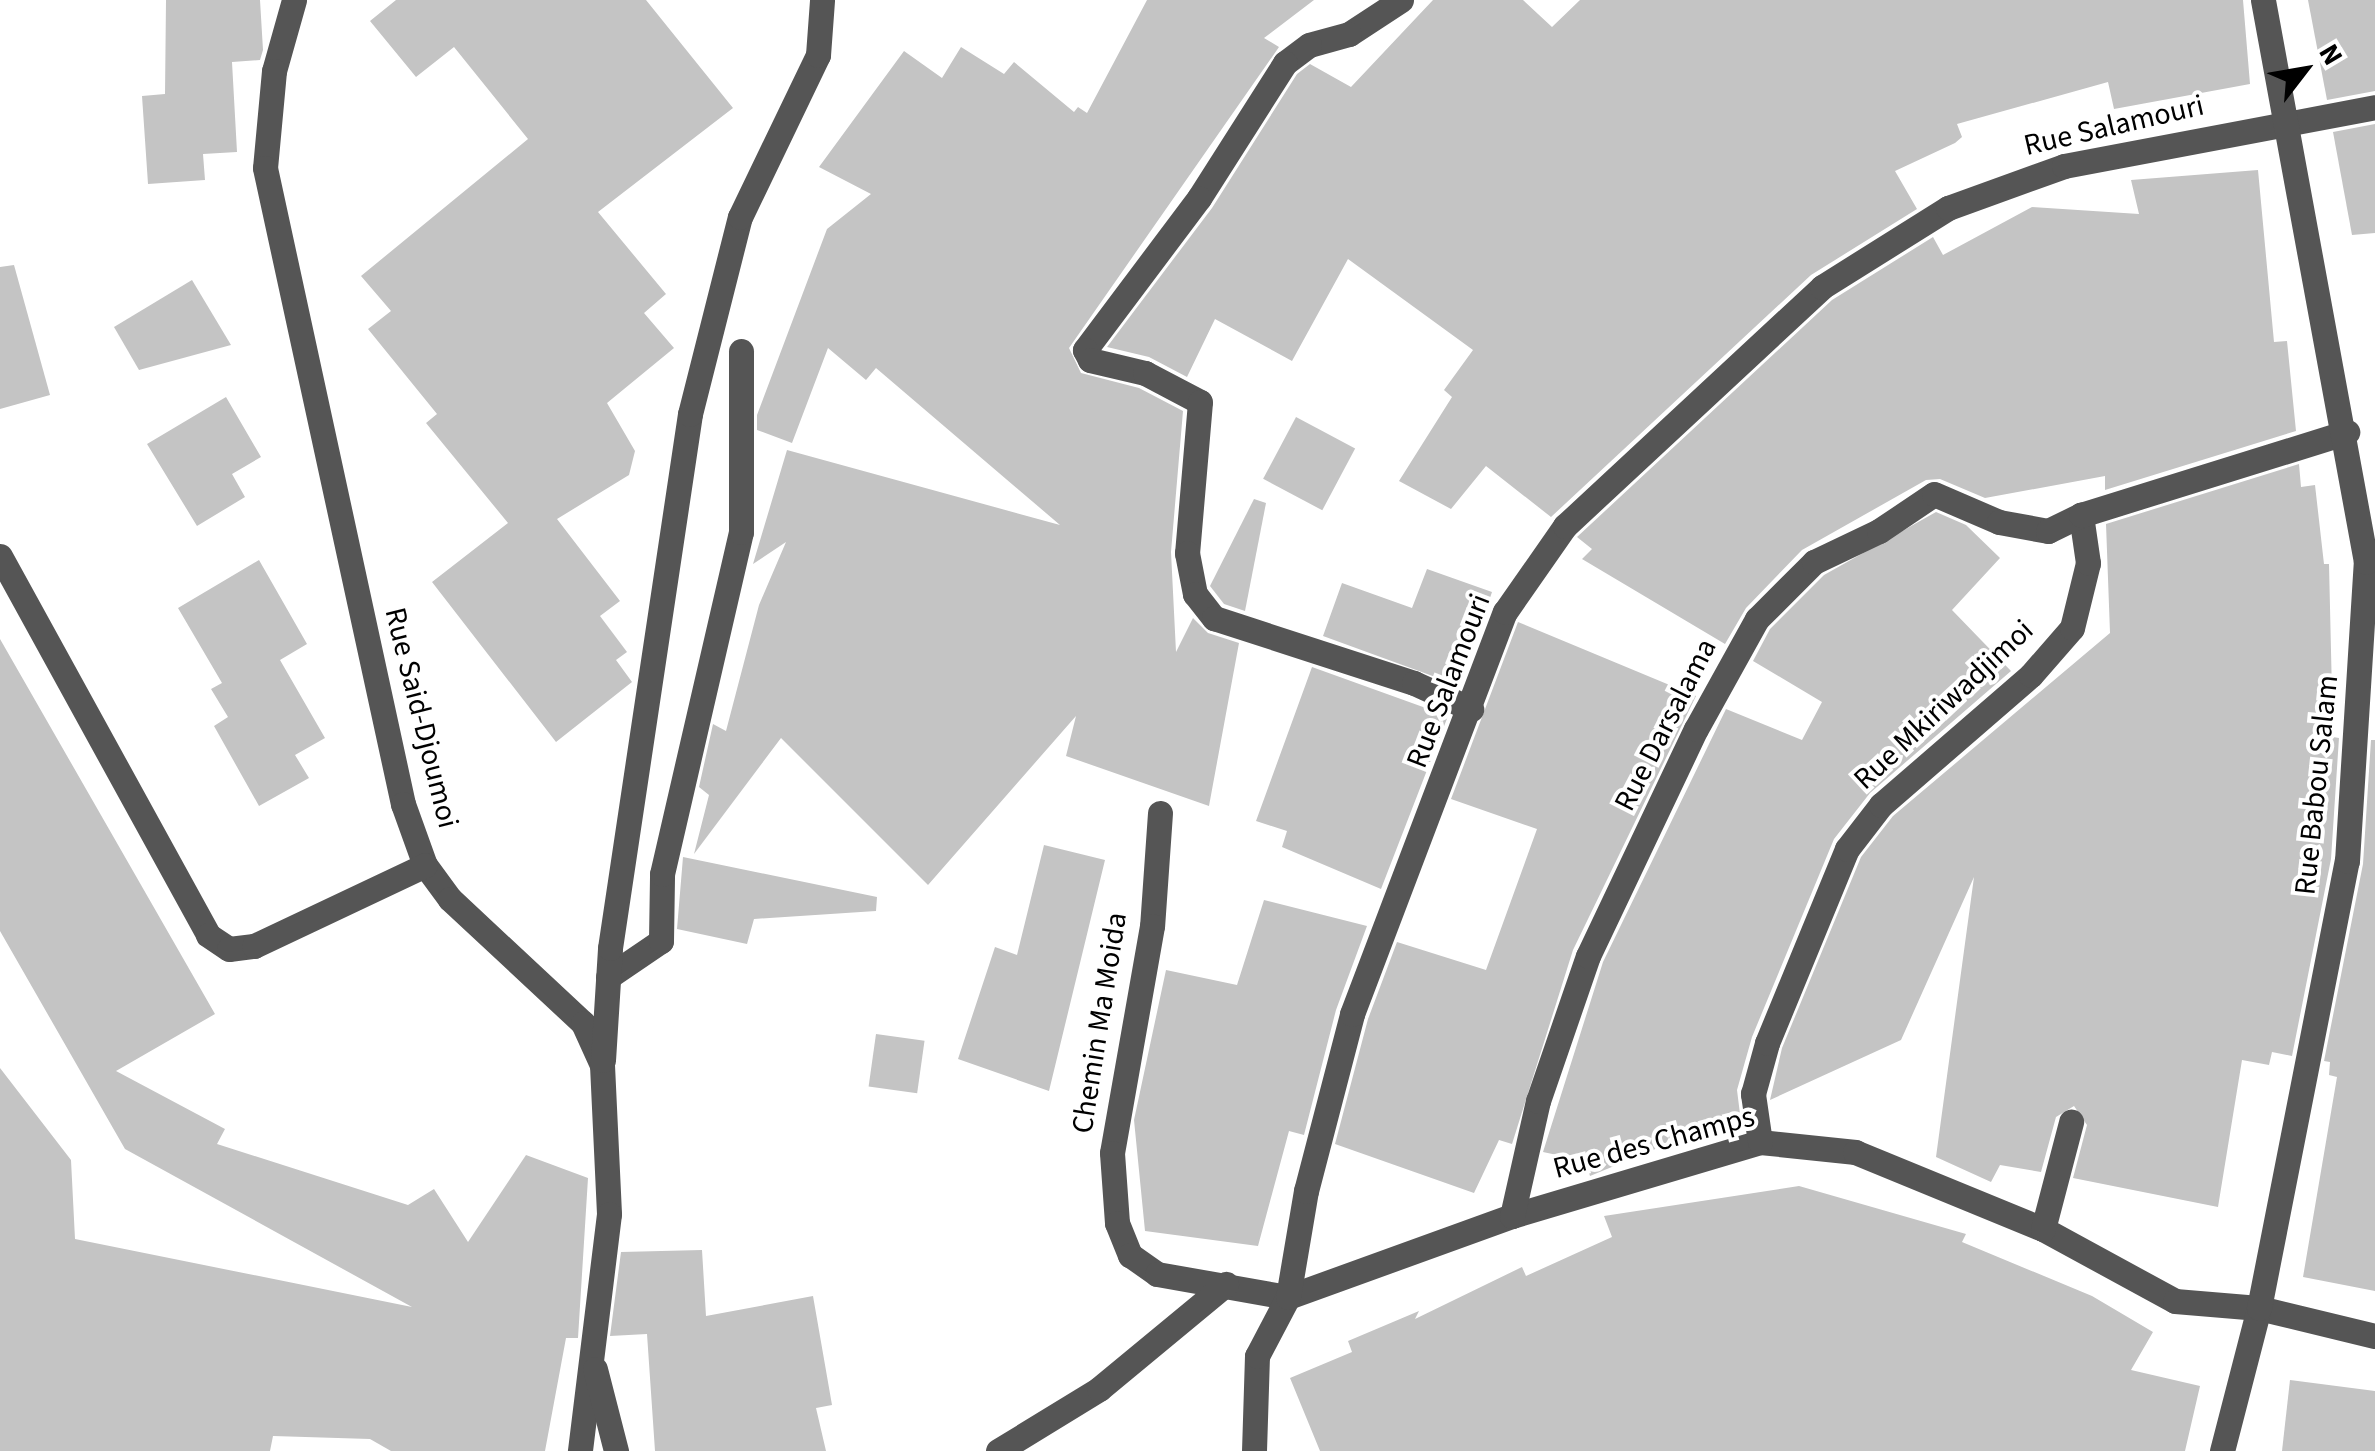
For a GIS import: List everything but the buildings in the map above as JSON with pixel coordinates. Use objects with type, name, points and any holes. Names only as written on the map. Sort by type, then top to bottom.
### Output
[{"type":"street","name":"Rue Said-Djoumoi","points":[[294,0],[274,71],[265,168],[402,804],[425,865],[450,899],[583,1023],[602,1064],[609,1214],[580,1451]]},
{"type":"street","points":[[602,1064],[608,977],[690,414],[740,217],[818,55],[822,0]]},
{"type":"street","points":[[1401,0],[1349,34],[1308,45],[1285,63],[1199,198],[1085,350],[1090,360],[1182,391],[1200,402],[1187,553],[1195,594],[1214,618],[1414,682],[1471,709]]},
{"type":"street","name":"Rue Babou Salam","points":[[2222,1451],[2259,1308],[2347,862],[2366,562],[2347,432],[2264,0]]},
{"type":"street","name":"Rue Salamouri","points":[[1254,1451],[1256,1356],[1288,1297],[1306,1190],[1352,1014],[1505,612],[1565,526],[1822,287],[1948,208],[2064,166],[2285,121],[2375,107]]},
{"type":"street","points":[[608,977],[661,941],[662,874],[741,532],[741,352]]},
{"type":"street","points":[[2081,515],[2347,432]]},
{"type":"street","name":"Rue Darsalama","points":[[1512,1216],[1538,1102],[1588,956],[1696,729],[1758,619],[1814,562],[1879,532],[1934,494],[1999,522],[2048,532],[2081,515]]},
{"type":"street","name":"Rue Mkiriwadjimoi","points":[[1760,1142],[1753,1094],[1767,1043],[1847,849],[1881,805],[2031,676],[2072,628],[2088,563],[2081,515]]},
{"type":"street","points":[[0,556],[208,935],[230,948],[254,946],[425,865]]},
{"type":"street","name":"Chemin Ma Moida","points":[[1160,813],[1152,926],[1112,1153],[1117,1224],[1130,1255],[1157,1274],[1288,1297]]},
{"type":"street","points":[[2043,1229],[2071,1122]]},
{"type":"street","name":"Rue des Champs","points":[[1288,1297],[1512,1216],[1760,1142],[1855,1152],[2043,1229],[2175,1301],[2259,1308],[2375,1336]]},
{"type":"street","points":[[998,1451],[1099,1389],[1226,1284]]},
{"type":"street","points":[[590,1352],[616,1451]]}]
